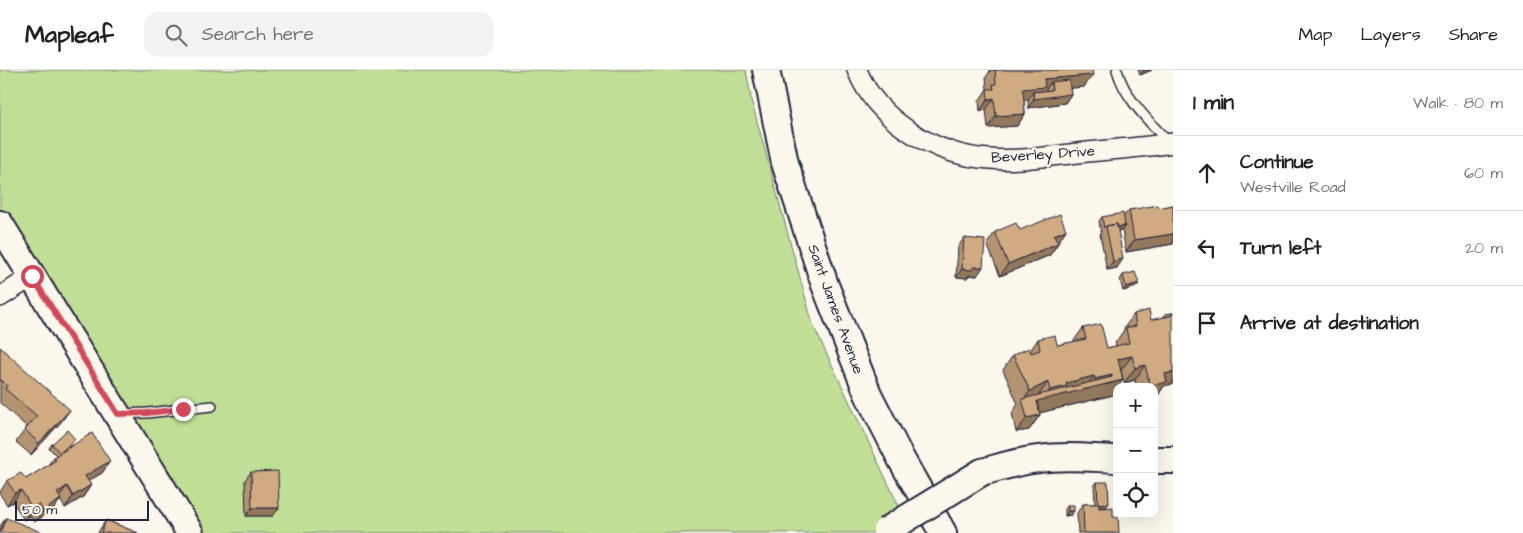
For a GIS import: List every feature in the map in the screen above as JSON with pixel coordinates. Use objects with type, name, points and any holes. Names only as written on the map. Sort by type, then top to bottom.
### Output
[{"type":"street","name":"Saint James Avenue","points":[[766,70],[785,163],[824,285],[868,394],[900,457],[943,533]]},
{"type":"street","name":"Beverley Drive","points":[[857,70],[863,84],[884,110],[911,133],[939,148],[962,154],[990,159],[1030,158],[1171,143]]},
{"type":"street","points":[[0,224],[190,533]]},
{"type":"street","points":[[0,297],[32,276]]},
{"type":"street","points":[[885,532],[982,472],[1040,458],[1113,459]]},
{"type":"street","points":[[1158,460],[1173,460]]},
{"type":"lane","points":[[1117,70],[1120,81],[1134,105],[1171,143]]},
{"type":"lane","points":[[118,414],[212,406]]},
{"type":"green space","points":[[0,70],[746,70],[752,103],[813,325],[905,519],[880,533],[195,533],[0,216]]},
{"type":"building","points":[[995,70],[1092,70],[1093,75],[1044,79],[1045,87],[1023,89],[1025,114],[996,116],[994,98],[988,99],[987,89],[994,89],[993,84],[996,84]]},
{"type":"building","points":[[1069,80],[1071,94],[1034,99],[1033,92],[1052,90],[1051,82]]},
{"type":"building","points":[[1158,205],[1159,208],[1173,205],[1173,234],[1134,240],[1129,210]]},
{"type":"building","points":[[1123,213],[1125,226],[1117,227],[1117,224],[1104,228],[1102,217]]},
{"type":"building","points":[[1060,214],[1066,230],[1054,235],[1058,243],[1008,264],[995,232],[1016,223],[1020,230]]},
{"type":"building","points":[[1117,224],[1123,259],[1113,261],[1106,226]]},
{"type":"building","points":[[964,238],[985,240],[983,267],[973,267],[973,270],[962,269]]},
{"type":"building","points":[[1135,272],[1139,283],[1126,287],[1123,275]]},
{"type":"building","points":[[1149,310],[1151,320],[1173,315],[1173,372],[1165,374],[1167,382],[1158,384],[1149,383],[1145,365],[1135,368],[1132,356],[1118,359],[1123,380],[1037,401],[1040,415],[1027,418],[1022,399],[1112,377],[1112,375],[1095,379],[1094,376],[1066,383],[1067,386],[1050,390],[1048,382],[1030,391],[1013,355],[1029,348],[1031,353],[1040,350],[1038,339],[1055,335],[1057,345],[1086,339],[1083,328],[1101,324],[1107,348],[1129,343],[1126,328],[1136,326],[1134,314]]},
{"type":"building","points":[[1173,313],[1173,315],[1165,317],[1165,314]]},
{"type":"building","points":[[0,347],[70,410],[39,443],[25,430],[37,416],[5,389],[7,386],[0,379]]},
{"type":"building","points":[[67,430],[75,439],[60,453],[52,444]]},
{"type":"building","points":[[92,433],[110,461],[85,476],[91,485],[73,496],[67,486],[57,493],[61,499],[43,511],[39,504],[32,508],[21,490],[15,493],[7,481],[21,473],[26,479],[56,460],[54,457]]},
{"type":"building","points":[[278,471],[279,508],[252,508],[251,472]]},
{"type":"building","points":[[1097,482],[1108,482],[1109,503],[1098,504]]},
{"type":"building","points":[[1083,504],[1099,504],[1099,508],[1113,507],[1113,518],[1118,518],[1119,533],[1084,533]]},
{"type":"building","points":[[1068,505],[1074,505],[1074,511],[1068,511]]},
{"type":"building","points":[[6,518],[44,533],[0,533]]},
{"type":"building","points":[[106,520],[138,533],[101,533]]},
{"type":"route","points":[[32,276],[118,414],[183,409]]}]
